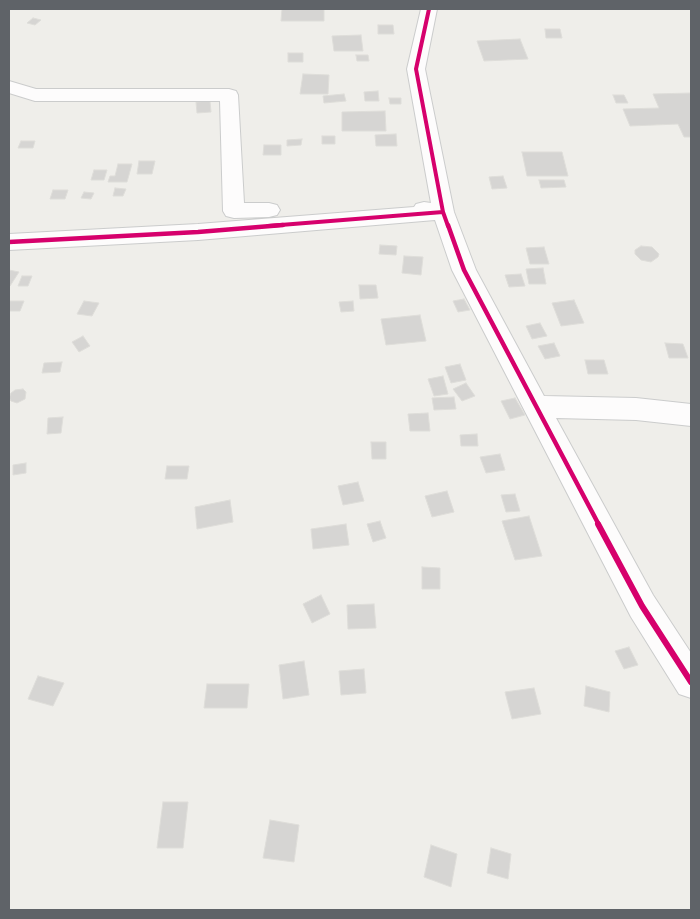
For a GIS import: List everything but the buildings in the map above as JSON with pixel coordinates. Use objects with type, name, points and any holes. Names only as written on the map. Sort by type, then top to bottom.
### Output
[{"type":"street","points":[[429,9],[416,69],[443,212],[464,270],[642,606],[691,682]]},
{"type":"street","points":[[9,87],[35,95],[229,95],[234,211],[393,205],[443,212]]},
{"type":"street","points":[[9,242],[198,232],[443,212]]},
{"type":"street","points":[[536,407],[636,409],[691,414]]},
{"type":"cycle path","points":[[429,9],[416,69],[443,212]]},
{"type":"cycle path","points":[[9,242],[198,232],[443,212],[464,270],[642,606],[691,682]]}]
